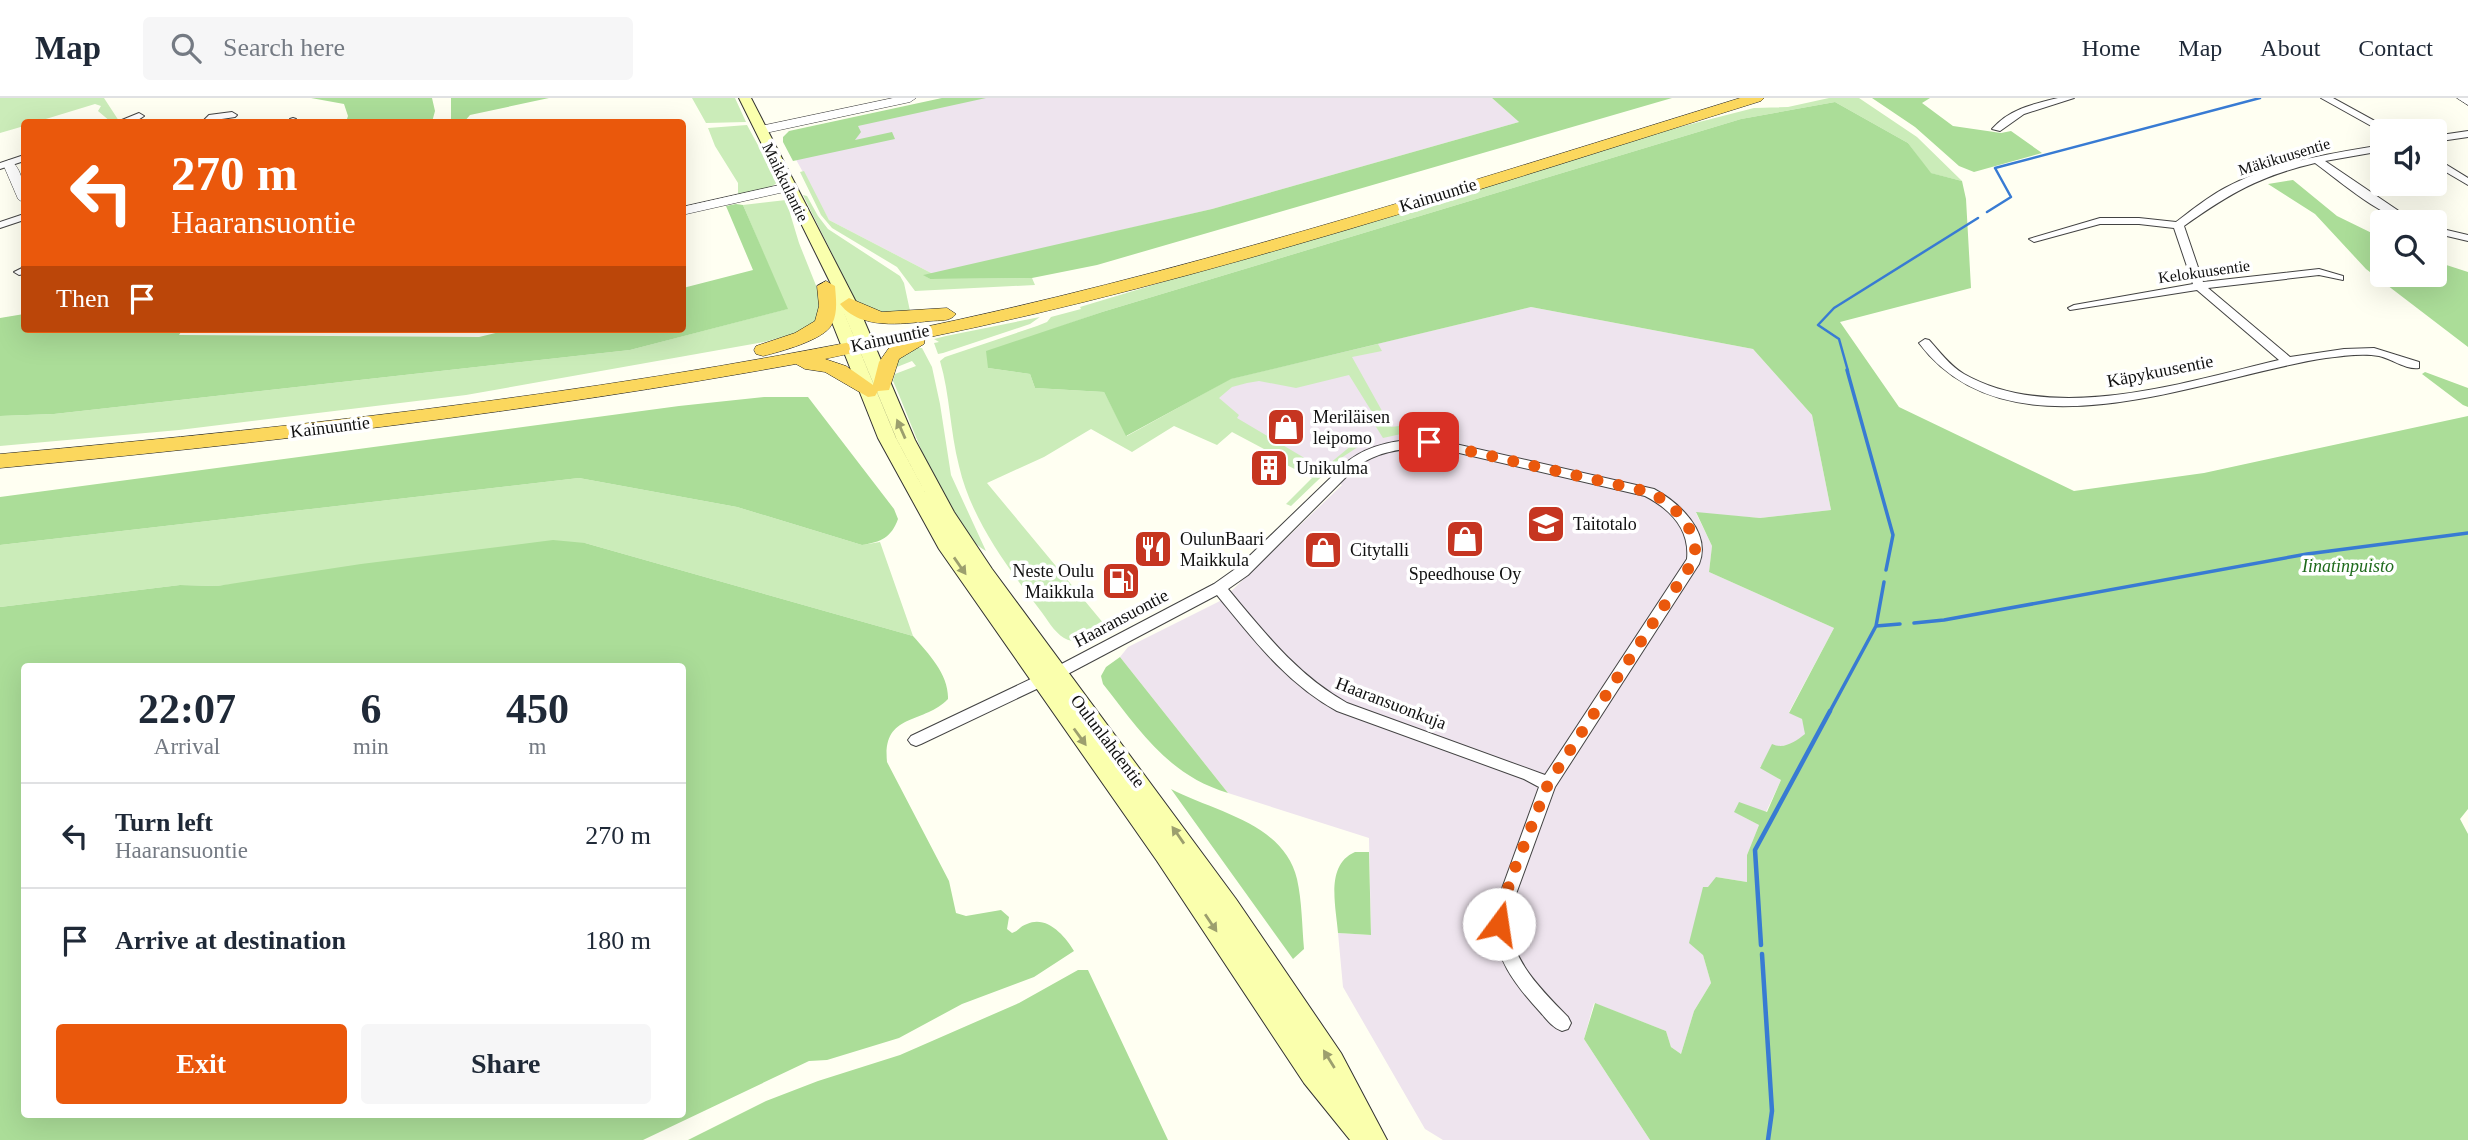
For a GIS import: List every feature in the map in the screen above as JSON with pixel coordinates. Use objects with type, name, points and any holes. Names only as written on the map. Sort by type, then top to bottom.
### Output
[{"type":"highway","name":"Kainuuntie","points":[[856,339],[947,314],[1216,253],[1734,98]]},
{"type":"highway","name":"Kainuuntie","points":[[0,461],[172,446],[572,396],[856,339],[987,318],[1089,295],[1318,232],[1756,98]]},
{"type":"highway","points":[[767,357],[823,324],[828,312],[826,286]]},
{"type":"highway","points":[[849,304],[862,315],[883,318],[947,314]]},
{"type":"highway","points":[[767,357],[833,366],[875,388],[886,362],[897,350],[911,342],[987,318]]},
{"type":"highway","name":"Kainuuntie","points":[[0,452],[177,435],[464,400],[767,357]]},
{"type":"main road","name":"Maikkulantie","points":[[745,98],[849,304],[856,339]]},
{"type":"main road","name":"Maikkulantie","points":[[827,265],[826,286],[856,339]]},
{"type":"main road","name":"Oulunlahdentie","points":[[856,339],[875,388],[887,439],[940,535],[1228,906],[1332,1062],[1374,1140]]},
{"type":"main road","name":"Oulunlahdentie","points":[[1049,677],[1313,1074],[1365,1140]]},
{"type":"street","points":[[761,130],[910,98]]},
{"type":"street","points":[[1997,129],[2004,120],[2024,110],[2069,98]]},
{"type":"street","points":[[2326,98],[2370,121]]},
{"type":"street","points":[[2463,98],[2468,101]]},
{"type":"street","points":[[210,119],[232,115]]},
{"type":"street","points":[[130,119],[139,116]]},
{"type":"street","points":[[2447,137],[2468,134]]},
{"type":"street","name":"Mäkikuusentie","points":[[2178,225],[2228,190],[2317,160],[2370,150]]},
{"type":"street","points":[[21,159],[4,165],[21,194]]},
{"type":"street","points":[[2317,160],[2388,210]]},
{"type":"street","points":[[2447,168],[2468,182]]},
{"type":"street","points":[[686,210],[789,187]]},
{"type":"street","points":[[0,225],[21,218]]},
{"type":"street","points":[[2034,239],[2100,221],[2139,220],[2178,225],[2199,286],[2287,361]]},
{"type":"street","points":[[2447,233],[2468,239]]},
{"type":"street","name":"Kelokuusentie","points":[[2074,308],[2199,286],[2319,272],[2339,278]]},
{"type":"street","name":"Käpykuusentie","points":[[1925,343],[1960,377],[1997,391],[2042,402],[2109,400],[2287,361],[2375,352],[2415,365]]},
{"type":"street","name":"Haaransuontie","points":[[916,740],[1049,677],[1219,588],[1243,571],[1352,464],[1364,455],[1394,445],[1429,442],[1639,488],[1660,497],[1676,509],[1686,524],[1697,550],[1694,560],[1548,784],[1510,881],[1499,924],[1516,969],[1533,993],[1562,1023]]},
{"type":"street","name":"Haaransuonkuja","points":[[1219,588],[1316,694],[1529,774],[1548,784]]},
{"type":"shaded area","points":[[942,98],[1492,98],[1519,122],[1212,209],[933,274],[829,220],[787,143]]},
{"type":"shaded area","points":[[1531,307],[1753,349],[1812,415],[1831,510],[1760,518],[1696,513],[1712,546],[1709,572],[1834,628],[1789,712],[1802,719],[1806,734],[1793,744],[1777,747],[1760,767],[1781,780],[1766,812],[1739,803],[1735,812],[1759,825],[1747,855],[1747,882],[1716,877],[1703,955],[1711,983],[1694,1011],[1681,1054],[1671,1047],[1666,1031],[1594,1003],[1584,1039],[1650,1140],[1443,1140],[1425,1129],[1343,987],[1338,933],[1371,935],[1369,838],[1228,793],[1120,657],[1128,647],[1222,600],[1342,485],[1194,400],[1230,379]]},
{"type":"green space","points":[[0,98],[104,98],[118,119],[107,119],[98,111],[101,106],[95,104],[46,119],[21,119],[21,127],[0,133]]},
{"type":"green space","points":[[311,98],[432,98],[435,111],[433,119],[347,119],[344,104]]},
{"type":"green space","points":[[451,98],[549,98],[470,115],[467,119],[451,119]]},
{"type":"green space","points":[[692,98],[735,98],[746,122],[706,123]]},
{"type":"green space","points":[[942,98],[986,98],[858,126],[861,132],[855,140],[892,132],[895,139],[793,161],[783,142],[783,137],[789,131]]},
{"type":"green space","points":[[1492,98],[1672,98],[1097,265],[1032,278],[930,279],[923,275],[1212,209],[1519,122]]},
{"type":"green space","points":[[1829,98],[1859,98],[1917,137],[1962,181],[1930,173],[1908,143],[1835,102],[1741,119],[1102,312],[1045,332],[988,368],[1030,374],[1035,388],[1104,392],[1127,436],[1230,379],[1378,344],[1382,351],[1352,357],[1391,427],[1399,426],[1401,434],[1383,438],[1373,422],[1372,412],[1349,375],[1296,388],[1259,381],[1232,387],[1219,398],[1239,415],[1237,418],[1323,469],[1358,440],[1364,443],[1341,458],[1291,506],[1286,504],[1312,478],[1232,432],[1217,445],[1174,426],[1132,452],[1091,429],[1044,457],[987,483],[1109,630],[1087,640],[1070,641],[1057,632],[1003,560],[981,524],[965,486],[956,453],[940,361],[945,357],[1037,326],[1051,317],[1081,309],[1080,307],[1664,131],[1754,108],[1788,107]]},
{"type":"green space","points":[[1872,98],[1930,98],[1922,103],[1953,126],[2001,133],[2011,131],[2042,153],[1974,172],[1959,166],[1915,127]]},
{"type":"green space","name":"Iinatinpuisto","points":[[1835,102],[1908,143],[1931,173],[1962,181],[1966,199],[1971,288],[1840,322],[1899,407],[2074,491],[2204,473],[2468,416],[2468,809],[2460,819],[2468,834],[2468,1140],[1650,1140],[1584,1039],[1595,1003],[1666,1031],[1671,1047],[1681,1054],[1694,1011],[1711,983],[1703,955],[1689,943],[1703,887],[1708,887],[1716,877],[1747,882],[1747,855],[1759,825],[1734,812],[1739,802],[1767,812],[1781,780],[1760,768],[1772,744],[1785,745],[1805,734],[1802,719],[1789,713],[1834,628],[1709,572],[1712,546],[1696,512],[1760,518],[1831,510],[1812,415],[1753,349],[1531,307],[1231,379],[1126,436],[1104,392],[1035,388],[1030,374],[988,368],[986,351],[1102,312],[1741,119]]},
{"type":"green space","points":[[747,125],[778,182],[768,189],[738,196],[738,183],[715,146],[708,128]]},
{"type":"green space","points":[[804,171],[829,220],[933,274],[924,275],[930,279],[1032,278],[1035,285],[915,291],[897,267],[832,228],[821,215],[800,172]]},
{"type":"green space","points":[[2293,180],[2337,216],[2370,232],[2370,272],[2315,214],[2268,184]]},
{"type":"green space","points":[[803,195],[807,196],[828,229],[900,276],[910,311],[885,314],[858,306]]},
{"type":"green space","points":[[786,200],[799,243],[823,303],[817,321],[800,332],[764,342],[466,395],[179,430],[0,446],[0,416],[54,414],[630,350],[787,309],[743,205]]},
{"type":"green space","points":[[743,205],[788,309],[630,350],[54,414],[0,416],[0,318],[21,314],[21,333],[479,337],[496,333],[686,333],[686,287],[753,270],[726,206]]},
{"type":"green space","points":[[2447,265],[2468,272],[2468,347],[2390,287],[2447,287]]},
{"type":"green space","points":[[1040,317],[1030,324],[943,353],[938,354],[934,343],[939,342],[934,339],[946,336]]},
{"type":"green space","points":[[916,348],[922,348],[932,367],[951,475],[986,551],[972,539],[944,499],[893,381],[895,374],[916,366],[912,361],[892,369],[891,363]]},
{"type":"green space","points":[[2425,372],[2468,388],[2468,407],[2422,374]]},
{"type":"green space","points":[[764,397],[808,397],[894,509],[898,519],[889,535],[862,545],[737,507],[579,478],[0,545],[0,497],[679,406]]},
{"type":"green space","points":[[579,478],[737,507],[862,545],[880,542],[913,636],[585,543],[217,586],[180,585],[0,607],[0,545]]},
{"type":"green space","points":[[553,540],[585,543],[913,636],[942,673],[948,699],[898,727],[887,746],[887,762],[949,881],[956,913],[966,916],[1001,910],[1009,917],[1007,929],[1012,933],[1027,924],[1042,922],[1055,928],[1074,951],[1034,977],[962,1004],[899,1038],[827,1060],[809,1061],[643,1140],[0,1140],[0,607],[180,585],[217,586],[361,564]]},
{"type":"green space","points":[[1120,657],[1228,793],[1188,775],[1172,763],[1143,734],[1103,684],[1101,676],[1106,667]]},
{"type":"green space","points":[[1171,789],[1263,832],[1290,860],[1299,887],[1304,949],[1293,959]]},
{"type":"green space","points":[[1355,852],[1369,852],[1371,935],[1338,933],[1334,887],[1336,876],[1339,866]]},
{"type":"green space","points":[[1078,970],[1088,970],[1168,1140],[688,1140],[766,1101],[900,1055],[1019,1003]]},
{"type":"waterway","points":[[1987,212],[2011,197],[1995,168],[2260,98]]},
{"type":"waterway","points":[[1848,371],[1839,339],[1818,325],[1834,308],[1978,218]]},
{"type":"waterway","points":[[1847,370],[1893,535],[1886,570]]},
{"type":"waterway","points":[[1914,623],[1944,620],[2307,554],[2468,533]]},
{"type":"waterway","points":[[1876,626],[1884,582]]},
{"type":"waterway","points":[[1876,626],[1900,624]]},
{"type":"waterway","points":[[1829,713],[1876,626]]},
{"type":"waterway","points":[[1761,945],[1755,850],[1830,711]]},
{"type":"waterway","points":[[1762,954],[1772,1111],[1768,1140]]},
{"type":"place","name":"Meriläisen leipomo","points":[[1286,427]]},
{"type":"place","name":"Unikulma","points":[[1269,468]]},
{"type":"place","name":"Taitotalo","points":[[1546,524]]},
{"type":"place","name":"Speedhouse Oy","points":[[1465,539]]},
{"type":"place","name":"OulunBaari Maikkula","points":[[1153,549]]},
{"type":"place","name":"Citytalli","points":[[1323,550]]},
{"type":"place","name":"Neste Oulu Maikkula","points":[[1121,581]]},
{"type":"route","points":[[1429,442],[1649,492],[1676,509],[1697,550],[1694,560],[1548,784],[1510,881],[1499,924]]}]
